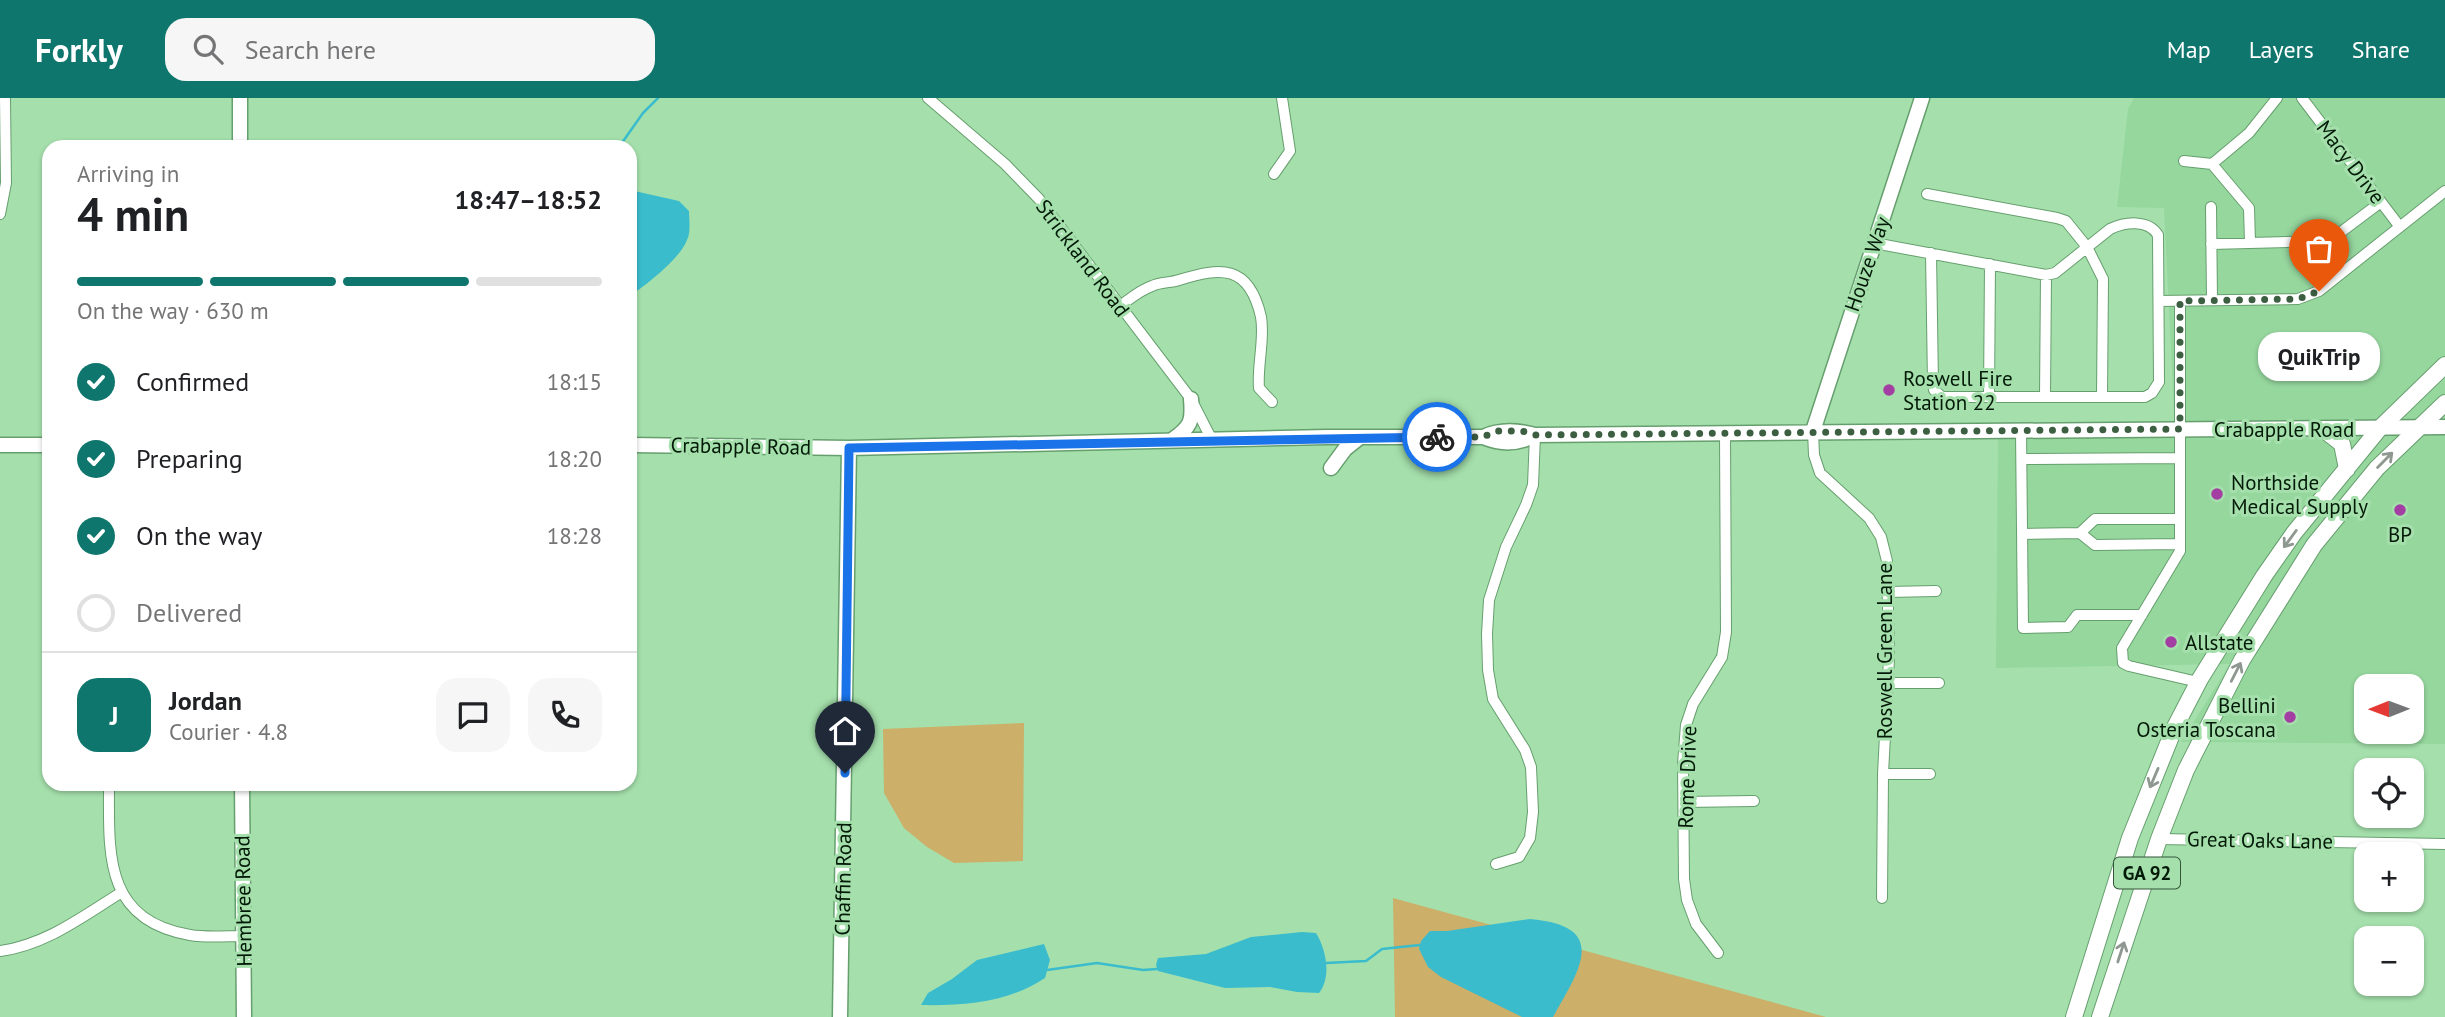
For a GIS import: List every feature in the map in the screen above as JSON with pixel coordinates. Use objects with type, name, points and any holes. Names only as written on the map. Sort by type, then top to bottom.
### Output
[{"type":"main road","name":"GA 92","points":[[2074,1017],[2130,838],[2174,729],[2198,682],[2294,533],[2379,429],[2445,365]]},
{"type":"main road","name":"GA 92","points":[[2100,1017],[2159,839],[2186,770],[2242,660],[2308,555],[2377,468],[2445,403]]},
{"type":"main road","points":[[2323,429],[2342,444],[2347,469]]},
{"type":"street","points":[[0,214],[6,183],[5,98]]},
{"type":"street","points":[[240,98],[240,140]]},
{"type":"street","name":"Strickland Road","points":[[929,98],[1005,164],[1039,199],[1191,399],[1212,440]]},
{"type":"street","points":[[1274,174],[1290,151],[1282,98]]},
{"type":"street","name":"Houze Way","points":[[1813,431],[1922,98]]},
{"type":"street","points":[[2212,164],[2249,133],[2277,98]]},
{"type":"street","name":"Macy Drive","points":[[2302,98],[2400,227]]},
{"type":"street","points":[[2184,161],[2212,164],[2249,208],[2250,243]]},
{"type":"street","points":[[2159,301],[2298,299],[2319,291],[2445,191]]},
{"type":"street","points":[[1927,194],[2066,221],[2087,247],[2102,279],[2102,397]]},
{"type":"street","points":[[2211,244],[2329,241],[2381,202]]},
{"type":"street","points":[[2211,207],[2212,300]]},
{"type":"street","points":[[1874,243],[1931,253],[2046,275],[2055,273],[2110,229],[2120,224],[2144,224],[2158,235],[2157,388],[2145,397],[1942,397],[1934,390],[1931,253]]},
{"type":"street","points":[[1989,397],[1990,264]]},
{"type":"street","points":[[1119,306],[1152,286],[1208,271],[1233,274],[1249,286],[1256,300],[1262,320],[1259,388],[1272,402]]},
{"type":"street","points":[[2045,397],[2046,275]]},
{"type":"street","points":[[2180,301],[2180,551],[2123,648],[2123,663],[2198,682]]},
{"type":"street","points":[[1172,440],[1183,432],[1192,419],[1191,399]]},
{"type":"street","name":"Crabapple Road","points":[[637,445],[849,448],[1360,437],[1483,437],[1496,442],[1522,443],[1535,435],[2445,427]]},
{"type":"street","points":[[2021,430],[2023,628],[2068,626],[2077,615],[2142,615]]},
{"type":"street","name":"Roswell Green Lane","points":[[1813,431],[1814,455],[1820,473],[1831,485],[1856,503],[1869,518],[1881,537],[1887,561],[1882,898]]},
{"type":"street","name":"Rome Drive","points":[[1718,953],[1696,924],[1687,900],[1684,879],[1683,764],[1686,725],[1693,704],[1722,657],[1726,632],[1726,432]]},
{"type":"street","points":[[1496,864],[1519,857],[1530,838],[1533,812],[1531,767],[1525,750],[1493,699],[1488,670],[1487,634],[1489,600],[1493,587],[1506,547],[1533,485],[1535,435]]},
{"type":"street","points":[[1331,468],[1345,449],[1360,437]]},
{"type":"street","points":[[0,445],[42,445]]},
{"type":"street","points":[[849,474],[862,456],[876,447]]},
{"type":"street","name":"Chaffin Road","points":[[840,1017],[849,448]]},
{"type":"street","points":[[2022,459],[2180,458]]},
{"type":"street","points":[[2080,533],[2095,519],[2179,519]]},
{"type":"street","points":[[2022,534],[2080,533],[2095,545],[2179,544]]},
{"type":"street","points":[[1888,592],[1936,591]]},
{"type":"street","points":[[1887,683],[1939,682]]},
{"type":"street","points":[[1883,774],[1930,774]]},
{"type":"street","points":[[109,791],[109,852],[113,872],[122,892],[141,915],[168,930],[193,936],[244,936]]},
{"type":"street","name":"Hembree Road","points":[[242,791],[244,1017]]},
{"type":"street","points":[[1684,802],[1754,802]]},
{"type":"street","name":"Great Oaks Lane","points":[[2159,839],[2445,844]]},
{"type":"street","points":[[0,951],[48,937],[122,892]]},
{"type":"shaded area","points":[[2134,98],[2445,98],[2445,744],[2424,744],[2424,674],[2354,674],[2354,743],[2181,742],[2230,664],[1996,668],[1998,434],[2175,433],[2164,208],[2117,207],[2128,109]]},
{"type":"shaded area","points":[[1024,723],[1023,861],[954,863],[927,847],[904,828],[884,793],[883,729]]},
{"type":"shaded area","points":[[1393,898],[1826,1017],[1395,1017]]},
{"type":"water","points":[[637,192],[679,201],[689,211],[689,233],[683,248],[637,291]]},
{"type":"water","points":[[1530,919],[1555,923],[1571,931],[1580,940],[1582,953],[1579,967],[1553,1017],[1522,1017],[1441,977],[1428,967],[1419,949],[1421,941],[1430,931]]},
{"type":"water","points":[[1316,933],[1323,947],[1326,971],[1319,993],[1270,987],[1225,988],[1158,971],[1156,965],[1158,958],[1206,954],[1251,937]]},
{"type":"water","points":[[1044,944],[1050,960],[1045,978],[1031,986],[986,1001],[921,1005],[928,993],[977,960]]},
{"type":"waterway","points":[[624,140],[643,113],[658,98]]},
{"type":"waterway","points":[[1326,963],[1366,961],[1382,949],[1420,945]]},
{"type":"waterway","points":[[1047,970],[1097,963],[1143,970],[1157,969]]},
{"type":"way so far","points":[[1437,437],[1483,437],[1496,431],[1522,431],[1535,435],[2180,429],[2180,301],[2298,299],[2319,291]]},
{"type":"place","name":"QuikTrip","points":[[2319,291]]},
{"type":"place","name":"Roswell Fire Station 22","points":[[1889,390]]},
{"type":"place","name":"Northside Medical Supply","points":[[2217,494]]},
{"type":"place","name":"BP","points":[[2400,510]]},
{"type":"place","name":"Allstate","points":[[2171,642]]},
{"type":"place","name":"Bellini Osteria Toscana","points":[[2290,717]]},
{"type":"route","points":[[845,773],[849,448],[1437,437]]}]
